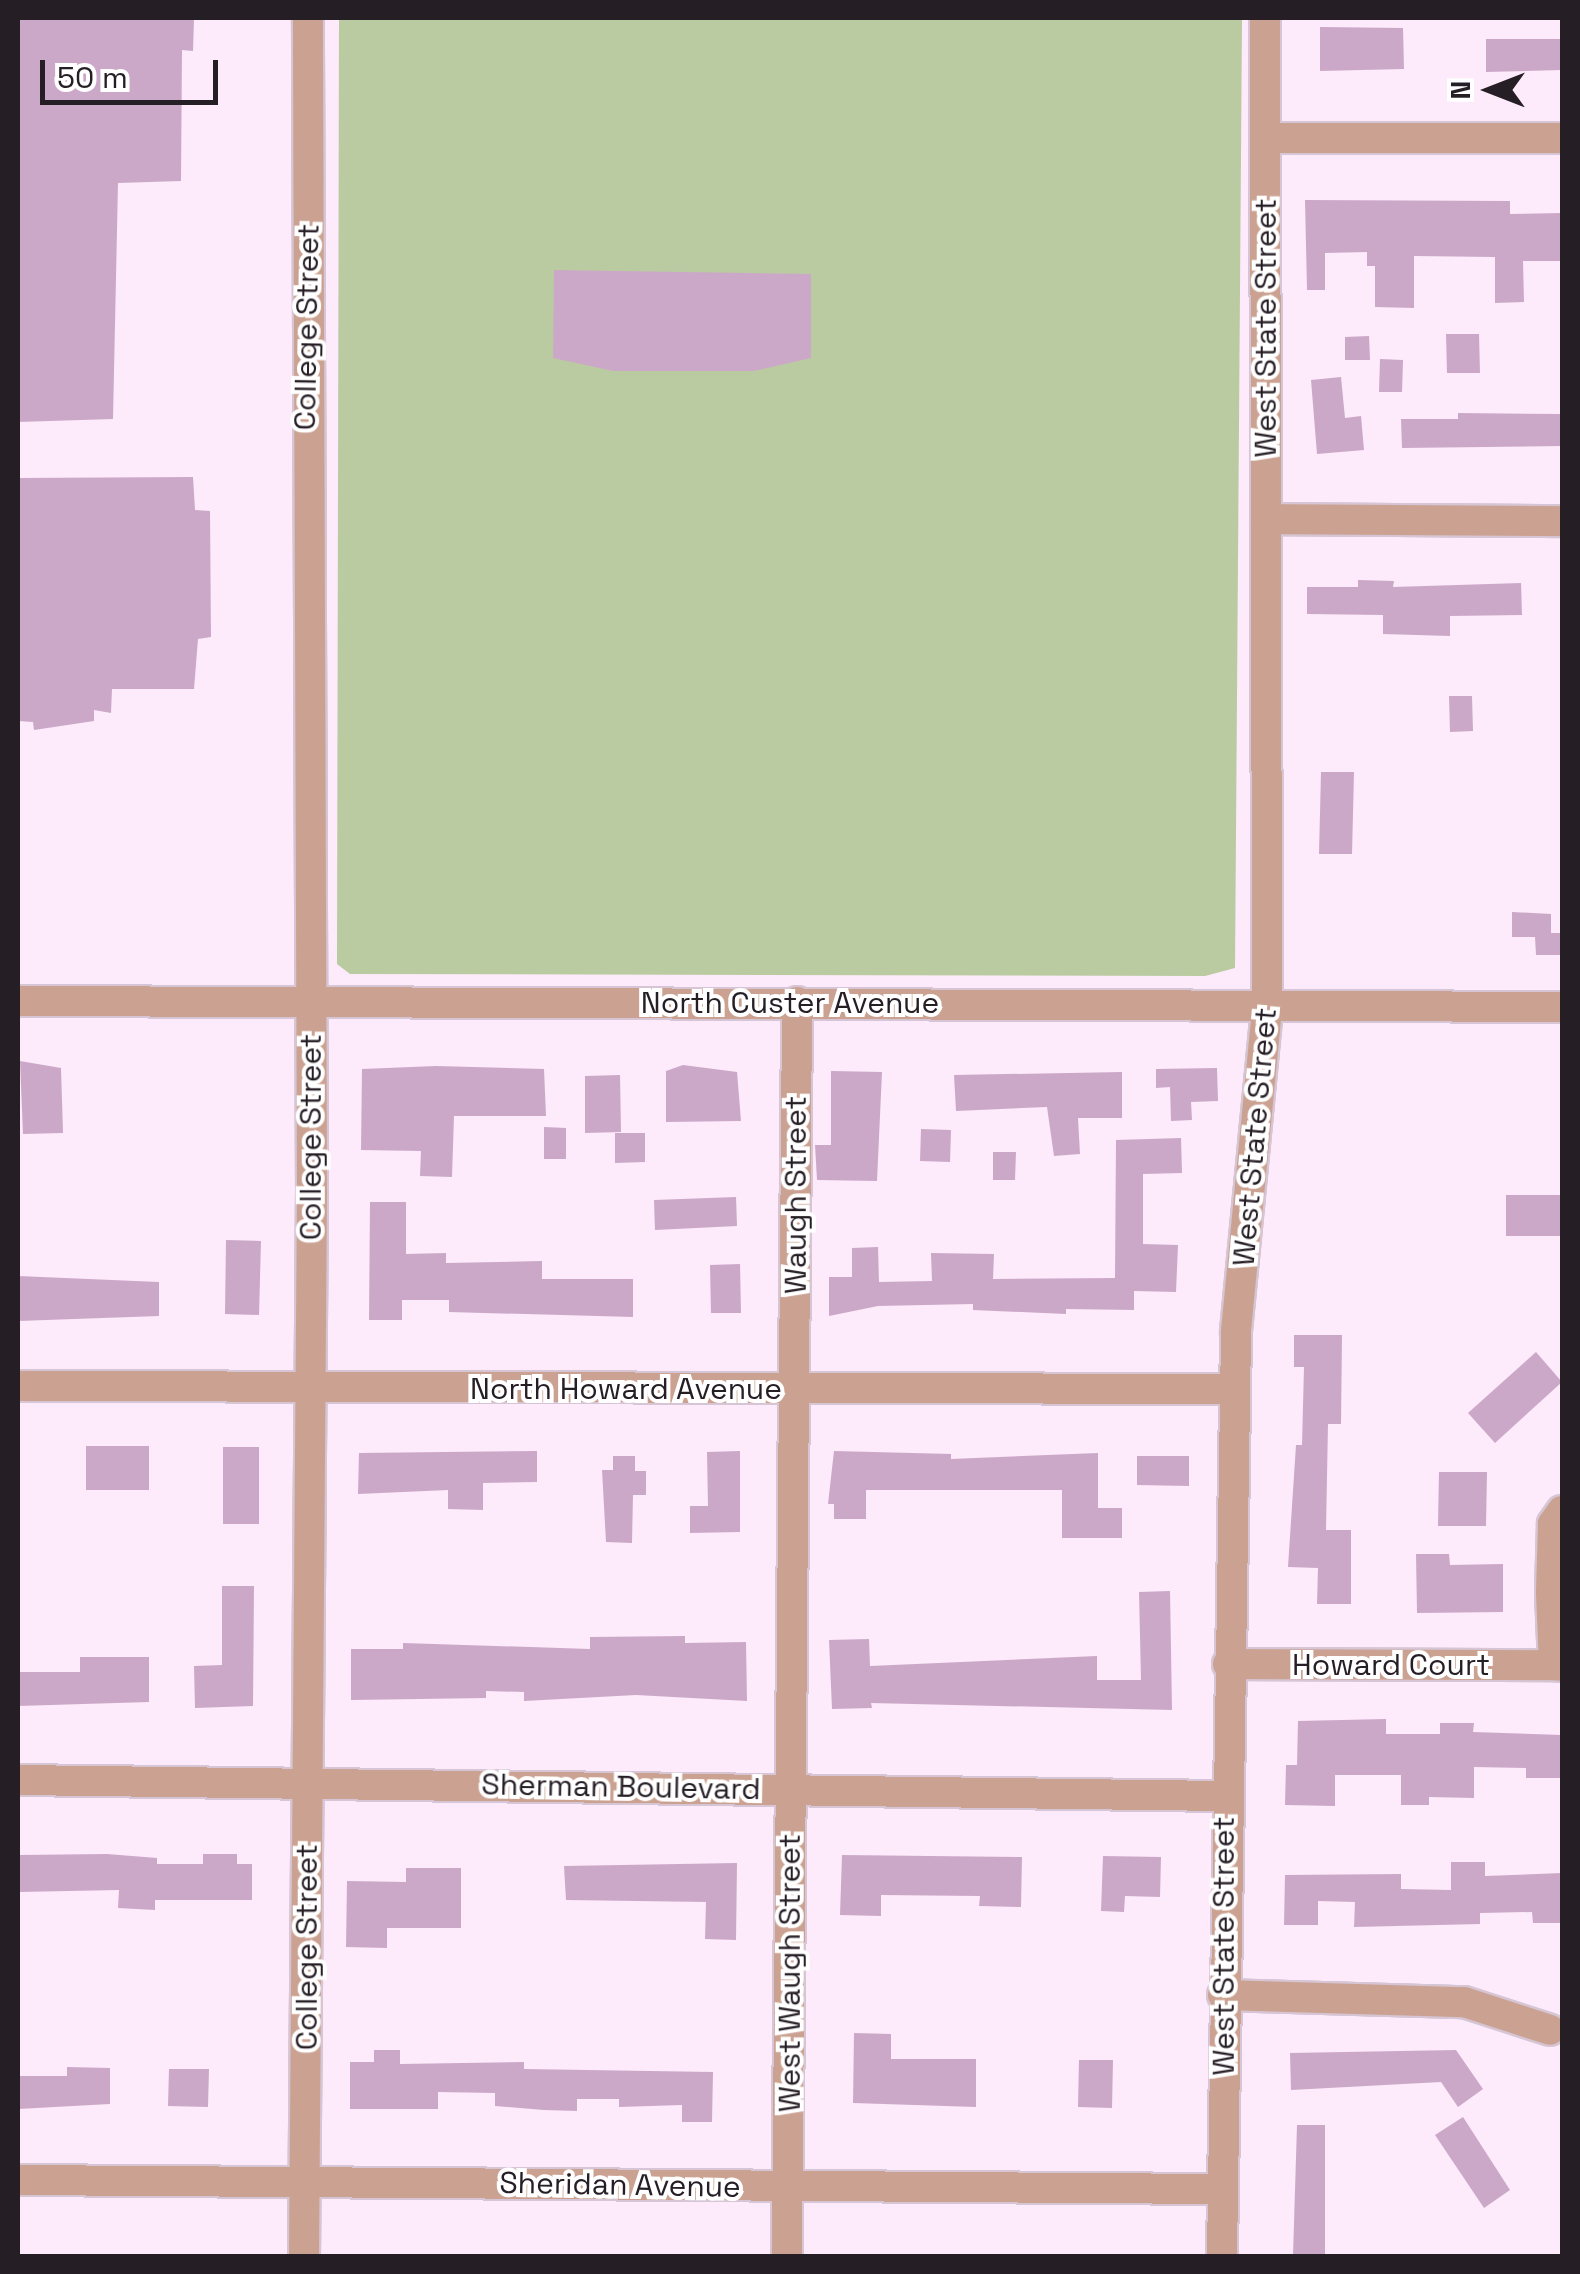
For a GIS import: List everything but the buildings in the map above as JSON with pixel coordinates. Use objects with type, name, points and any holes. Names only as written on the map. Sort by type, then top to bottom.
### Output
[{"type":"street","name":"College Street","points":[[304,2256],[310,1389],[308,18]]},
{"type":"street","name":"West State Street","points":[[1222,2256],[1224,1796],[1235,1389],[1267,1007],[1265,18]]},
{"type":"street","points":[[1265,138],[1562,138]]},
{"type":"street","points":[[1266,520],[1562,521]]},
{"type":"street","name":"North Custer Avenue","points":[[18,1001],[1562,1007]]},
{"type":"street","name":"Waugh Street","points":[[794,1389],[798,1002]]},
{"type":"street","name":"North Howard Avenue","points":[[18,1386],[1235,1389]]},
{"type":"street","name":"West Waugh Street","points":[[787,2256],[794,1389]]},
{"type":"street","name":"Howard Court","points":[[1228,1664],[1558,1665],[1553,1524],[1562,1511]]},
{"type":"street","name":"Sherman Boulevard","points":[[18,1780],[1224,1796]]},
{"type":"street","points":[[1222,1995],[1464,2002],[1550,2030]]},
{"type":"street","name":"Sheridan Avenue","points":[[18,2180],[1222,2189]]},
{"type":"green space","points":[[339,18],[1242,18],[1235,968],[1205,976],[350,974],[337,964]]}]
